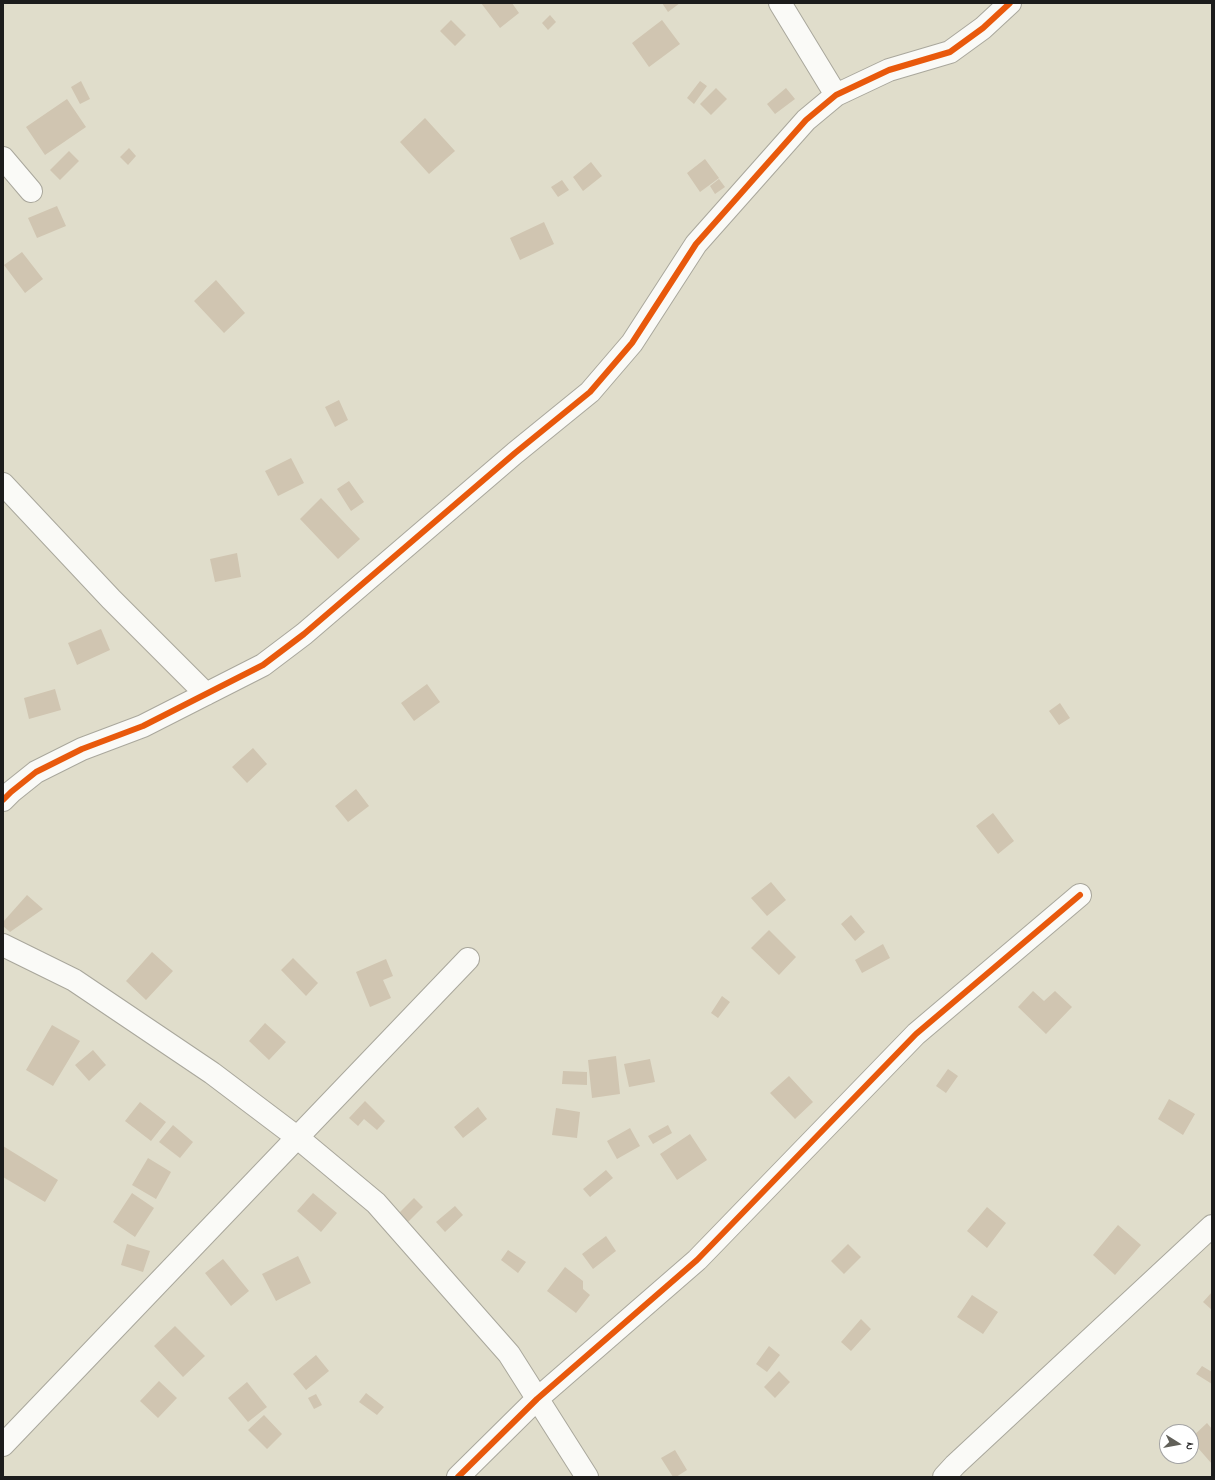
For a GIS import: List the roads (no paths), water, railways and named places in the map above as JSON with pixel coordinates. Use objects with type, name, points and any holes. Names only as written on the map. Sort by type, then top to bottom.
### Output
[{"type":"street","points":[[780,3],[836,95]]},
{"type":"street","points":[[3,800],[36,772],[82,749],[143,726],[263,665],[304,634],[514,453],[590,392],[632,343],[696,244],[806,120],[836,95],[889,70],[950,52],[983,28],[1010,3]]},
{"type":"street","points":[[3,158],[30,191]]},
{"type":"street","points":[[3,484],[111,599],[206,694]]},
{"type":"street","points":[[458,1477],[538,1399],[697,1260],[916,1034],[1080,895]]},
{"type":"street","points":[[3,945],[74,980],[212,1074],[298,1138],[376,1203],[509,1354],[587,1477]]},
{"type":"street","points":[[3,1445],[468,959]]},
{"type":"street","points":[[944,1477],[955,1465],[1212,1226]]}]
